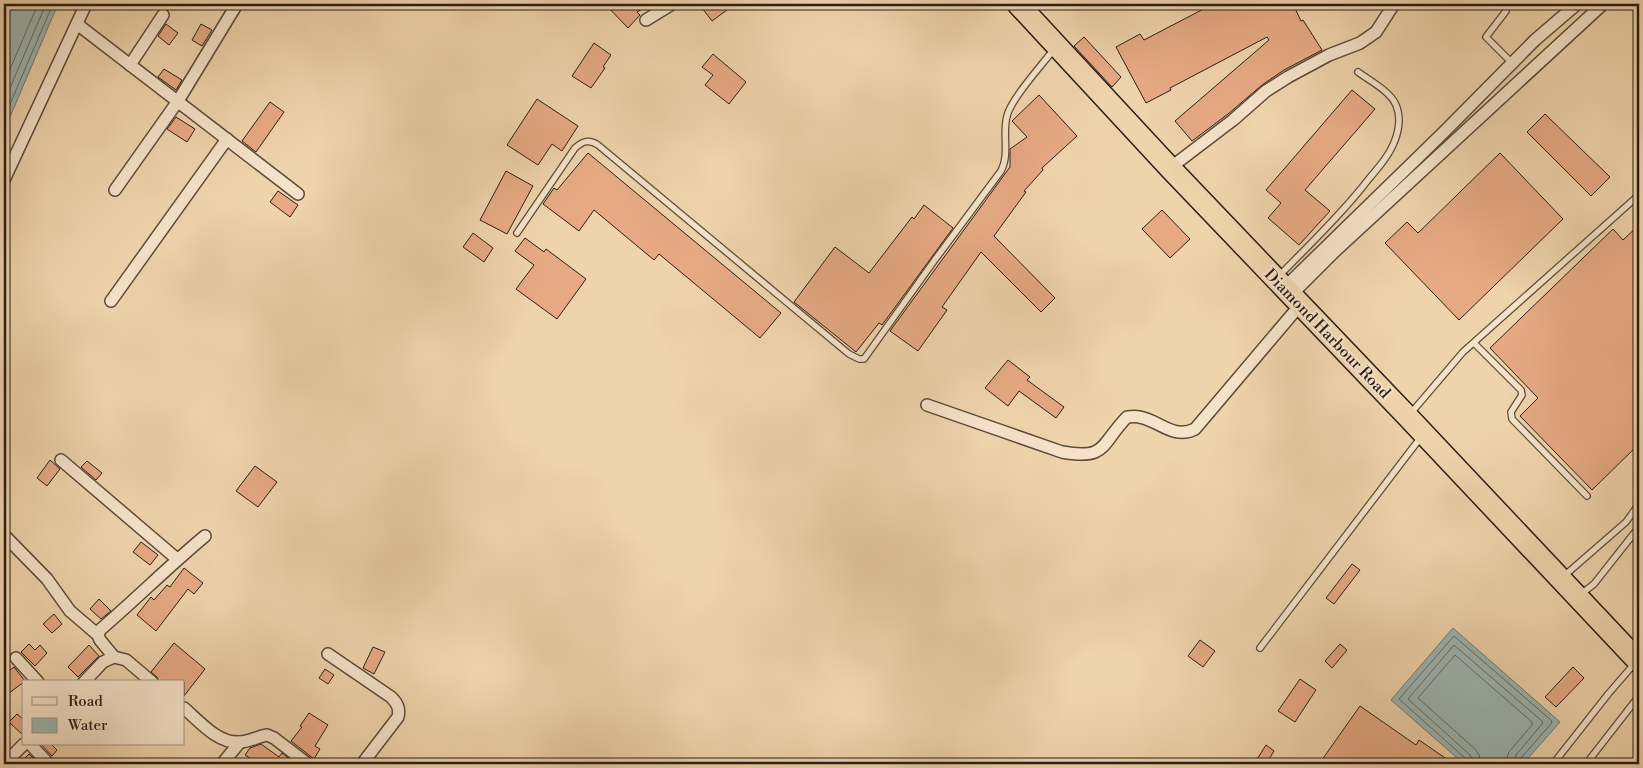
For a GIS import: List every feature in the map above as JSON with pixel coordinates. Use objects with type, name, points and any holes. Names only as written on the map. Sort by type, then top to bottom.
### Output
[{"type":"highway","name":"Diamond Harbour Road","points":[[1023,5],[1057,45],[1170,168],[1639,660]]},
{"type":"street","points":[[4,180],[86,4]]},
{"type":"street","points":[[115,190],[178,101],[237,4]]},
{"type":"street","points":[[646,20],[672,4]]},
{"type":"street","points":[[1170,168],[1233,120],[1266,91],[1288,77],[1329,56],[1360,43],[1376,32],[1394,4]]},
{"type":"street","points":[[927,405],[1062,452],[1074,454],[1092,454],[1103,447],[1126,417],[1138,416],[1175,432],[1186,433],[1195,429],[1288,292],[1535,40],[1577,4]]},
{"type":"street","points":[[1288,292],[1333,253],[1602,4]]},
{"type":"street","points":[[130,65],[163,15]]},
{"type":"street","points":[[77,24],[298,194]]},
{"type":"street","points":[[111,301],[227,139]]},
{"type":"street","points":[[61,460],[176,559]]},
{"type":"street","points":[[4,535],[47,579],[70,611],[98,636],[114,657],[126,660],[150,680]]},
{"type":"street","points":[[98,636],[100,630],[134,601],[176,559],[205,536]]},
{"type":"street","points":[[328,654],[391,697],[397,703],[400,710],[398,717],[362,764]]},
{"type":"street","points":[[86,680],[103,662],[114,657]]},
{"type":"street","points":[[16,658],[36,680]]},
{"type":"street","points":[[185,709],[217,735],[225,739],[240,742],[267,735],[274,738],[308,764]]},
{"type":"street","points":[[222,764],[240,742]]},
{"type":"street","points":[[4,764],[22,746]]},
{"type":"street","points":[[32,746],[49,764]]},
{"type":"lane","points":[[1503,4],[1506,11],[1486,37],[1512,63]]},
{"type":"lane","points":[[517,233],[575,148],[580,143],[590,141],[598,145],[849,354],[859,360],[864,359],[1002,170],[1005,160],[1006,120],[1010,107],[1057,45]]},
{"type":"lane","points":[[1288,292],[1348,205],[1392,148],[1398,127],[1399,116],[1397,107],[1392,98],[1358,72]]},
{"type":"lane","points":[[1408,417],[1449,368],[1474,342],[1639,195]]},
{"type":"lane","points":[[1474,342],[1521,390],[1522,395],[1511,412],[1512,419],[1587,496]]},
{"type":"lane","points":[[1260,648],[1424,434]]},
{"type":"lane","points":[[1560,579],[1626,522],[1639,504]]},
{"type":"lane","points":[[1578,596],[1594,584],[1639,527]]},
{"type":"lane","points":[[1553,764],[1609,693],[1639,660]]},
{"type":"lane","points":[[1586,764],[1639,696]]},
{"type":"lane","points":[[1639,748],[1639,754]]},
{"type":"water","points":[[9,4],[58,4],[4,131],[4,16]]},
{"type":"water","points":[[1453,628],[1560,722],[1523,764],[1464,764],[1391,700]]},
{"type":"building","points":[[605,4],[650,4],[637,12],[640,15],[628,28]]},
{"type":"building","points":[[699,4],[735,4],[712,21]]},
{"type":"building","points":[[1213,4],[1293,4],[1301,21],[1303,20],[1322,50],[1284,70],[1262,85],[1192,141],[1175,121],[1269,40],[1267,37],[1170,88],[1171,90],[1146,103],[1116,47],[1140,34],[1144,40]]},
{"type":"building","points":[[166,24],[178,33],[169,45],[158,36]]},
{"type":"building","points":[[201,24],[212,30],[202,46],[192,40]]},
{"type":"building","points":[[1084,37],[1121,77],[1112,87],[1074,46]]},
{"type":"building","points":[[594,43],[611,55],[603,67],[605,68],[591,88],[572,76]]},
{"type":"building","points":[[713,54],[746,82],[729,104],[705,85],[713,75],[702,67]]},
{"type":"building","points":[[164,69],[182,80],[176,90],[158,77]]},
{"type":"building","points":[[1352,90],[1375,109],[1305,190],[1330,211],[1299,245],[1268,218],[1281,203],[1266,190]]},
{"type":"building","points":[[1039,95],[1077,136],[1042,168],[1043,170],[1024,191],[1026,192],[994,236],[1055,298],[1041,312],[981,252],[942,307],[947,310],[918,351],[890,331],[1010,167],[1010,149],[1027,137],[1012,121]]},
{"type":"building","points":[[537,99],[578,126],[562,151],[552,144],[538,165],[507,145]]},
{"type":"building","points":[[270,102],[284,112],[256,152],[242,141]]},
{"type":"building","points":[[1545,114],[1610,177],[1591,196],[1527,132]]},
{"type":"building","points":[[176,117],[195,129],[187,142],[167,129]]},
{"type":"building","points":[[588,153],[781,313],[760,338],[659,254],[654,260],[594,210],[579,231],[543,204],[554,188],[557,190]]},
{"type":"building","points":[[1500,153],[1563,219],[1459,320],[1385,243],[1407,222],[1418,233]]},
{"type":"building","points":[[506,171],[533,186],[507,234],[480,220]]},
{"type":"building","points":[[278,191],[298,205],[290,217],[270,202]]},
{"type":"building","points":[[924,205],[953,228],[882,325],[879,323],[856,352],[794,302],[835,247],[869,273],[912,217],[914,219]]},
{"type":"building","points":[[1162,210],[1190,239],[1170,258],[1142,229]]},
{"type":"building","points":[[1639,225],[1639,444],[1592,490],[1520,416],[1538,398],[1490,348],[1613,229],[1623,240]]},
{"type":"building","points":[[473,233],[493,248],[484,262],[463,247]]},
{"type":"building","points":[[525,238],[544,252],[546,249],[586,279],[557,319],[516,289],[534,265],[515,251]]},
{"type":"building","points":[[1008,360],[1030,377],[1027,380],[1064,407],[1056,418],[1019,391],[1008,406],[985,388]]},
{"type":"building","points":[[50,460],[60,469],[47,486],[37,478]]},
{"type":"building","points":[[87,461],[102,473],[96,480],[81,467]]},
{"type":"building","points":[[255,466],[277,482],[258,507],[236,491]]},
{"type":"building","points":[[141,542],[158,555],[150,565],[133,552]]},
{"type":"building","points":[[1352,564],[1360,570],[1334,604],[1326,598]]},
{"type":"building","points":[[184,568],[203,583],[194,594],[188,589],[156,631],[137,615],[151,597],[154,600],[167,585],[170,587]]},
{"type":"building","points":[[99,599],[111,611],[101,619],[90,609]]},
{"type":"building","points":[[54,614],[62,624],[52,633],[43,624]]},
{"type":"building","points":[[1200,640],[1215,651],[1203,667],[1188,656]]},
{"type":"building","points":[[174,643],[205,669],[185,695],[185,680],[158,680],[151,672]]},
{"type":"building","points":[[29,644],[35,650],[40,645],[47,653],[35,666],[21,652]]},
{"type":"building","points":[[1340,644],[1347,650],[1332,668],[1325,661]]},
{"type":"building","points":[[89,645],[99,656],[78,677],[68,667]]},
{"type":"building","points":[[373,647],[385,652],[374,674],[363,668]]},
{"type":"building","points":[[14,667],[24,680],[8,694],[4,689],[4,675]]},
{"type":"building","points":[[1573,667],[1584,678],[1556,707],[1545,697]]},
{"type":"building","points":[[325,669],[334,675],[328,684],[319,678]]},
{"type":"building","points":[[1300,679],[1316,690],[1295,722],[1278,711]]},
{"type":"building","points":[[1360,706],[1416,745],[1419,740],[1454,764],[1319,764]]},
{"type":"building","points":[[309,713],[328,725],[315,746],[320,749],[314,759],[291,741],[302,727],[300,726]]},
{"type":"building","points":[[17,714],[22,718],[22,734],[9,722]]},
{"type":"building","points":[[261,744],[279,757],[282,753],[296,764],[259,764],[245,755],[250,748]]},
{"type":"building","points":[[1266,745],[1274,751],[1266,764],[1254,764]]},
{"type":"building","points":[[43,746],[53,746],[57,750],[52,756]]},
{"type":"building","points":[[29,754],[39,764],[19,764]]}]
